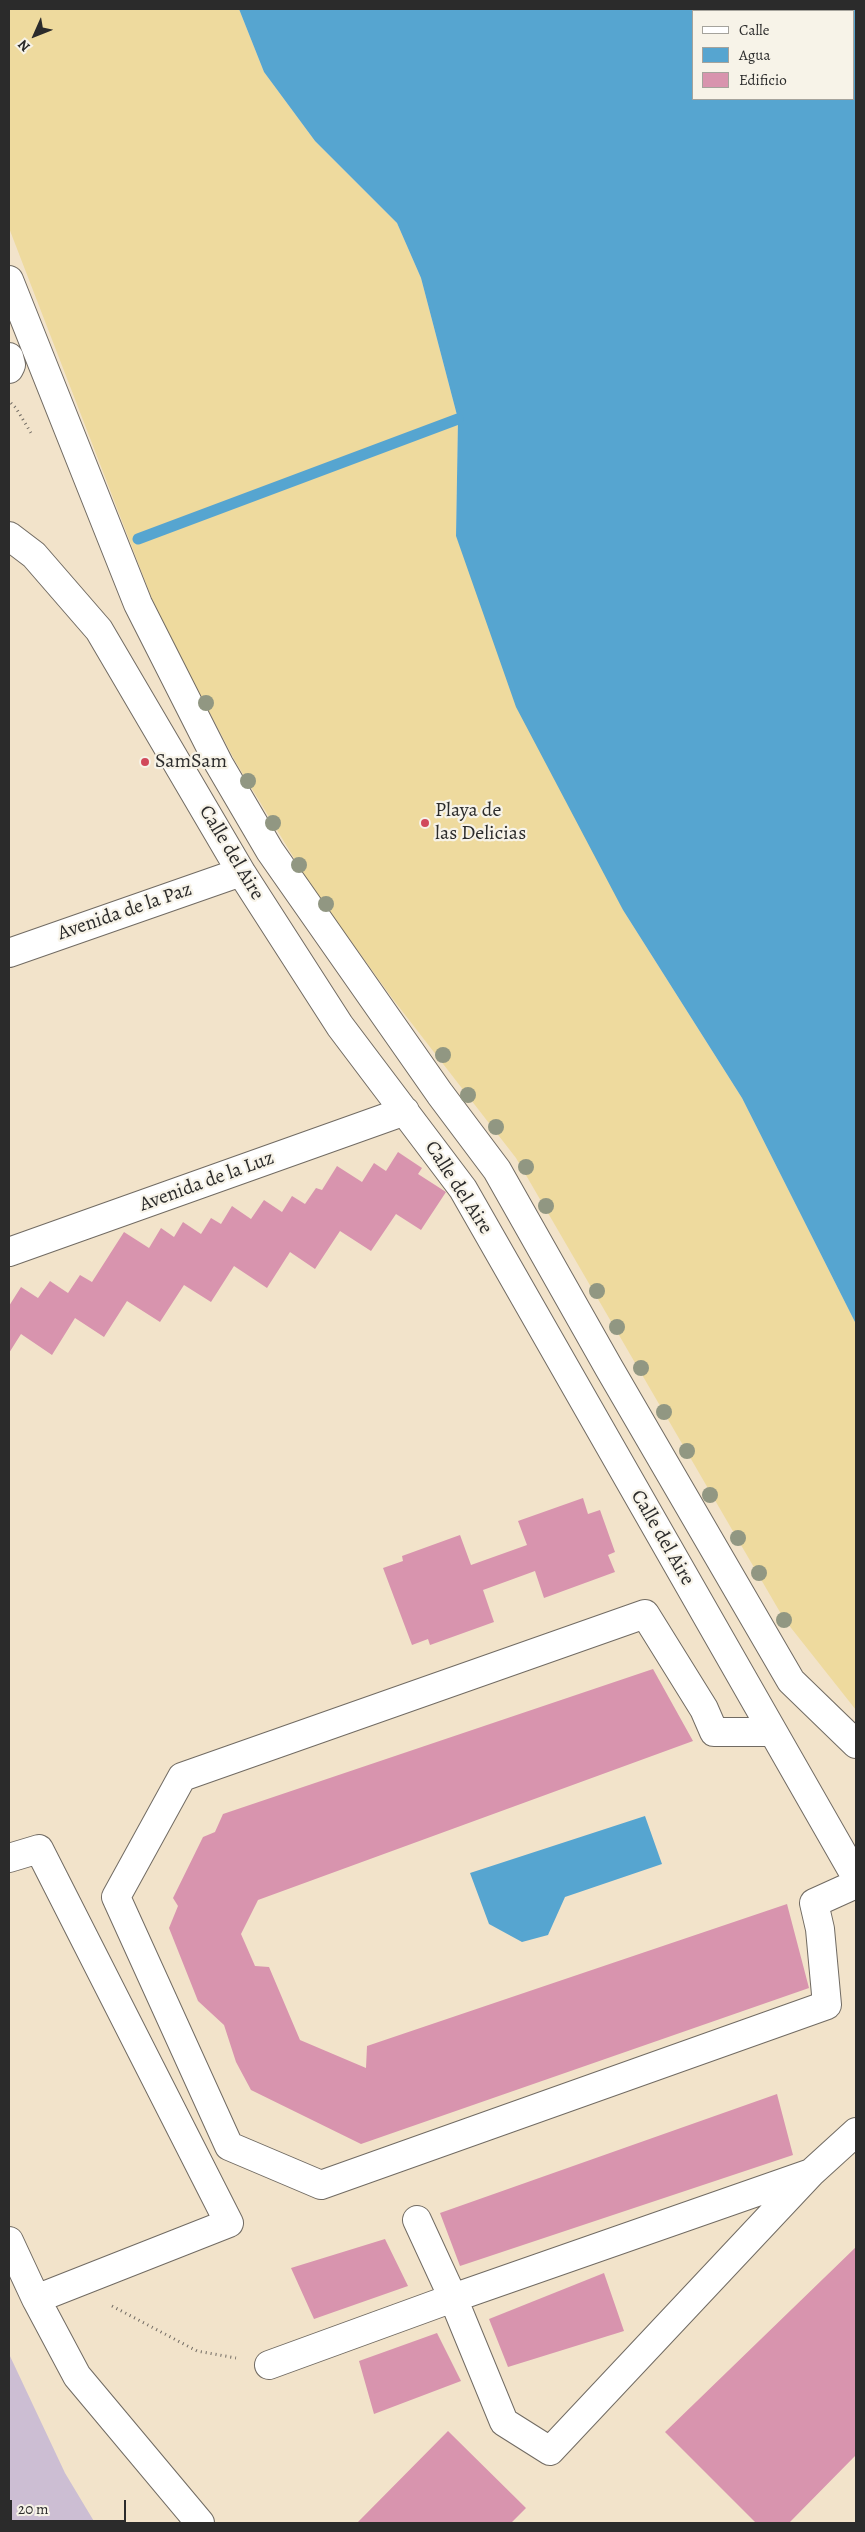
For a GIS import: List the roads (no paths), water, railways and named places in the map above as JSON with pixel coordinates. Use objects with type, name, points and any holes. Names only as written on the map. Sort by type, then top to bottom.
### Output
[{"type":"street","points":[[9,280],[138,604],[224,772],[275,859],[440,1094],[497,1170],[609,1368],[791,1681],[856,1744]]},
{"type":"street","points":[[9,357],[11,365],[9,369]]},
{"type":"street","name":"Calle del Aire","points":[[9,536],[34,555],[99,630],[241,872],[340,1026],[463,1188],[856,1877]]},
{"type":"street","name":"Avenida de la Paz","points":[[9,952],[241,872]]},
{"type":"street","name":"Avenida de la Luz","points":[[9,1252],[405,1111]]},
{"type":"street","points":[[772,1732],[714,1732],[704,1709],[646,1614],[182,1777],[116,1897],[229,2146],[321,2185],[827,2005],[820,1929],[814,1903],[856,1884]]},
{"type":"street","points":[[9,1858],[39,1849],[229,2223],[36,2299]]},
{"type":"street","points":[[417,2220],[453,2298],[504,2422],[550,2451],[811,2173],[856,2132]]},
{"type":"street","points":[[269,2365],[453,2298],[811,2173]]},
{"type":"street","points":[[9,2241],[36,2299],[77,2376],[200,2523]]},
{"type":"water","points":[[239,9],[856,9],[856,1324],[742,1098],[623,910],[516,707],[456,536],[458,419],[421,278],[397,223],[315,141],[264,72]]},
{"type":"water","points":[[645,1816],[662,1864],[565,1897],[548,1935],[522,1942],[489,1924],[470,1873]]},
{"type":"waterway","points":[[138,539],[458,419]]},
{"type":"place","name":"SamSam","points":[[145,762]]},
{"type":"place","name":"Playa de las Delicias","points":[[425,823]]}]
